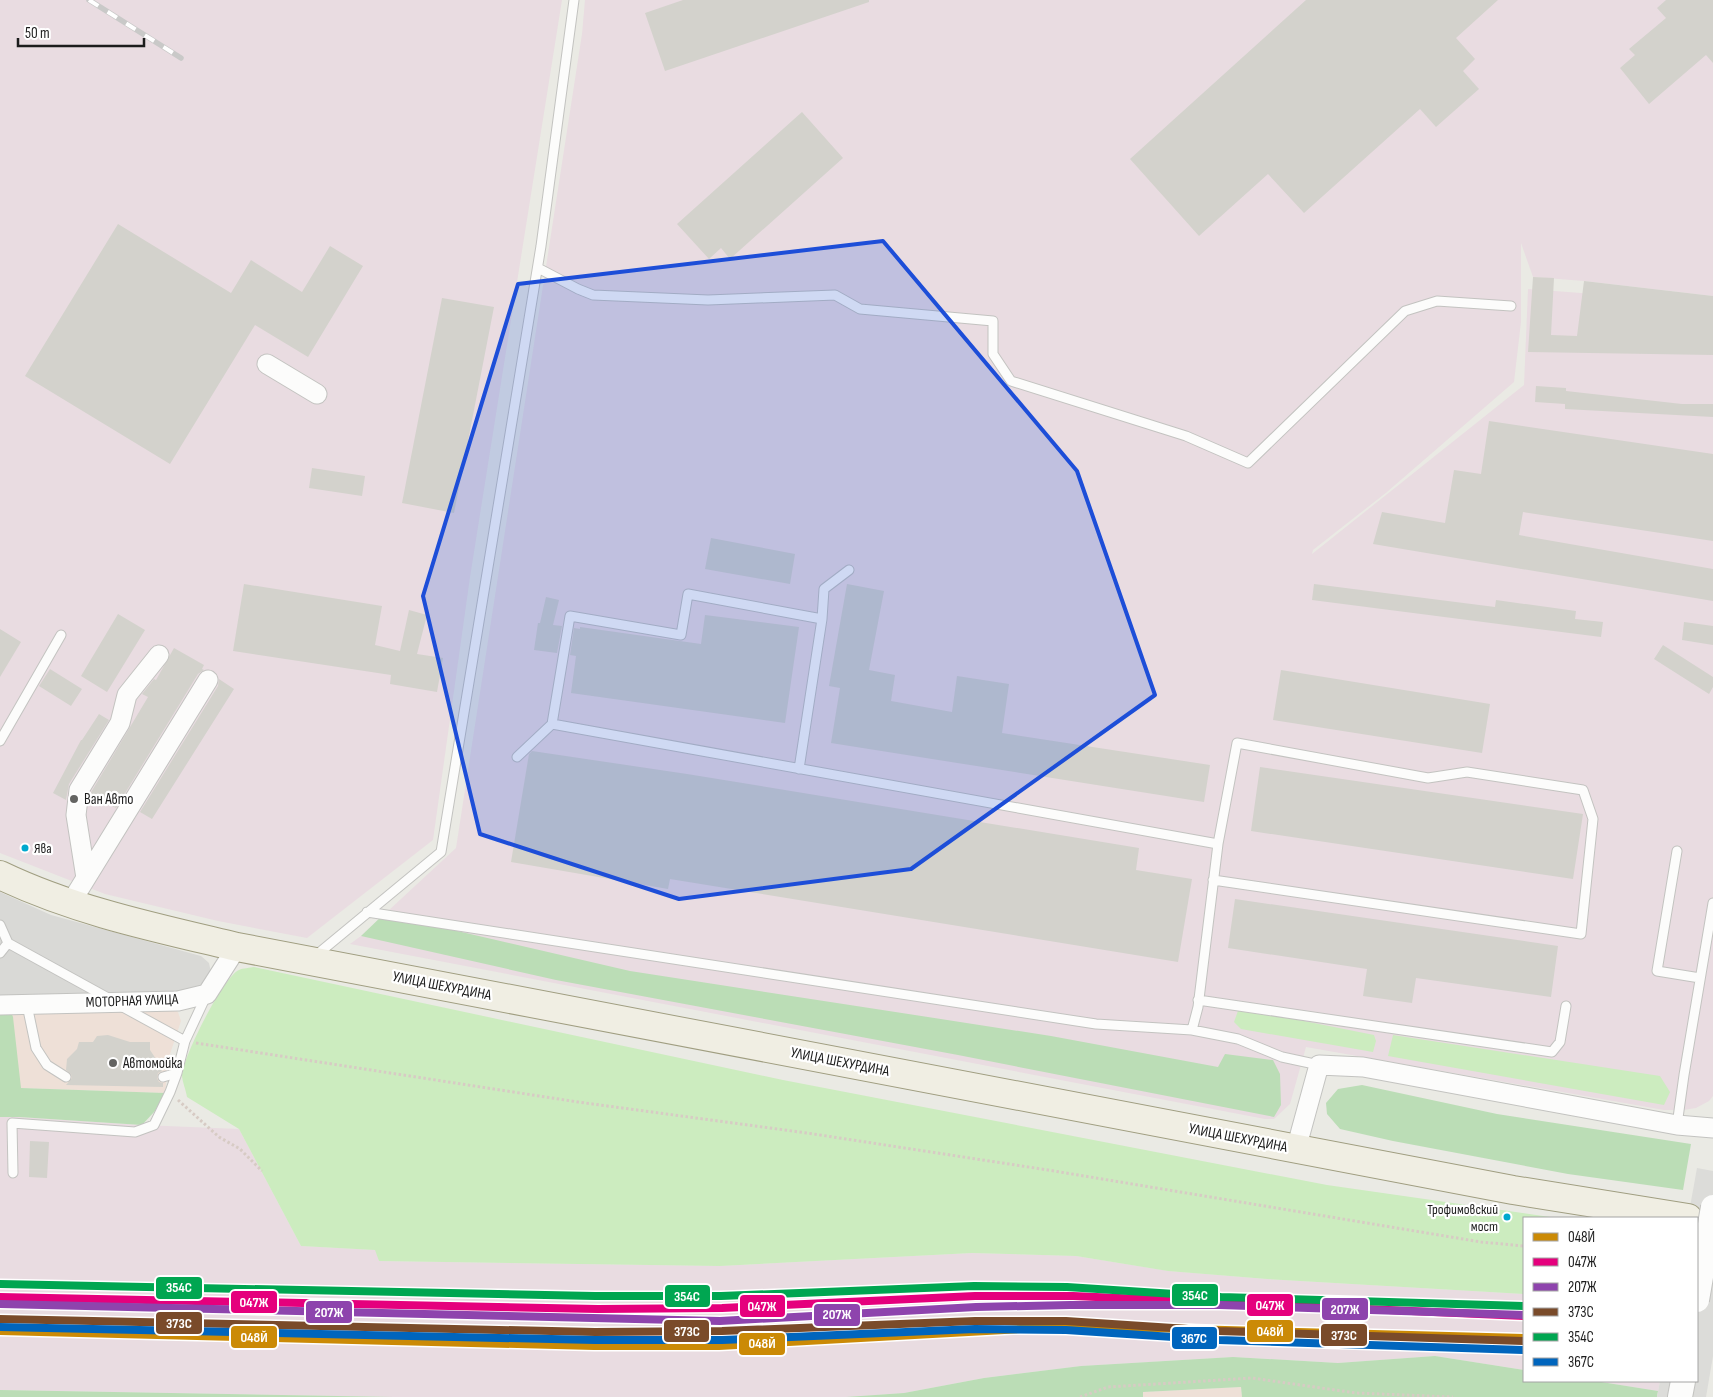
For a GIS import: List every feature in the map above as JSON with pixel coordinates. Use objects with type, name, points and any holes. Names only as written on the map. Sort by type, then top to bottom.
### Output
[{"type":"main road","name":"УЛИЦА ШЕХУРДИНА","points":[[0,875],[70,904],[149,926],[237,947],[1513,1190],[1682,1217]]},
{"type":"street","points":[[266,364],[317,394]]},
{"type":"street","points":[[86,878],[76,815],[79,790],[120,723],[127,696],[159,655]]},
{"type":"street","points":[[70,904],[208,680]]},
{"type":"street","points":[[207,994],[237,947]]},
{"type":"street","name":"МОТОРНАЯ УЛИЦА","points":[[0,1005],[178,1001],[207,994]]},
{"type":"street","points":[[1296,1149],[1319,1065],[1363,1068],[1677,1125],[1713,1128]]},
{"type":"street","points":[[1698,1294],[1713,1207]]},
{"type":"street","points":[[1680,1397],[1682,1382]]},
{"type":"lane","points":[[309,961],[441,852],[538,268],[574,0]]},
{"type":"lane","points":[[538,268],[593,295],[708,300],[835,295],[860,309],[993,321],[993,354],[1011,381],[1186,436],[1248,462],[1405,311],[1437,301],[1511,306]]},
{"type":"lane","points":[[799,769],[822,619],[824,589],[849,570]]},
{"type":"lane","points":[[518,757],[552,724],[570,616],[681,635],[688,594],[822,619]]},
{"type":"lane","points":[[0,741],[61,635]]},
{"type":"lane","points":[[552,724],[1218,844]]},
{"type":"lane","points":[[1192,1030],[1198,1000],[1218,844],[1237,744],[1428,778],[1466,772],[1583,790],[1593,819],[1582,934],[1214,880]]},
{"type":"lane","points":[[1677,851],[1657,970],[1700,978]]},
{"type":"lane","points":[[1677,1125],[1713,903]]},
{"type":"lane","points":[[368,912],[1096,1024],[1192,1030],[1238,1039],[1282,1057],[1319,1065]]},
{"type":"lane","points":[[0,925],[8,943],[185,1041]]},
{"type":"lane","points":[[0,953],[8,943]]},
{"type":"lane","points":[[13,1173],[12,1123],[136,1132],[154,1125],[170,1092],[185,1041],[207,994]]},
{"type":"lane","points":[[1198,1000],[1552,1052],[1560,1042],[1566,1006]]},
{"type":"lane","points":[[27,1004],[36,1048],[47,1065],[66,1077]]},
{"type":"lane","points":[[163,1077],[177,1073]]},
{"type":"path","points":[[185,1041],[578,1102],[807,1133],[1048,1170],[1481,1242],[1523,1246]]},
{"type":"path","points":[[170,1092],[220,1137],[240,1149],[262,1171]]},
{"type":"path","points":[[1080,1397],[1108,1388],[1252,1378],[1356,1393],[1453,1397]]},
{"type":"highlighted area","points":[[883,241],[1077,471],[1155,695],[911,869],[679,899],[480,834],[423,596],[518,284]]},
{"type":"shaded area","points":[[0,0],[562,0],[470,577],[433,840],[307,938],[218,921],[105,894],[0,853]]},
{"type":"shaded area","points":[[585,0],[1713,0],[1713,296],[1533,277],[1521,243],[1521,322],[1514,382],[1387,492],[1313,550],[1312,554],[1524,385],[1528,289],[1713,303],[1713,1096],[1709,1101],[1696,1108],[1664,1110],[1306,1047],[1290,1104],[1274,1119],[1265,1119],[350,944],[456,848],[582,34]]},
{"type":"shaded area","points":[[0,892],[51,915],[201,956],[209,963],[211,973],[200,988],[184,992],[0,996]]},
{"type":"shaded area","points":[[167,1006],[178,1012],[181,1021],[169,1057],[165,1093],[20,1088],[11,1012]]},
{"type":"shaded area","points":[[0,1117],[239,1129],[301,1246],[376,1250],[379,1261],[720,1266],[972,1253],[1076,1256],[1169,1271],[1267,1279],[1523,1294],[1523,1370],[1435,1356],[1338,1363],[1233,1357],[1081,1366],[984,1378],[904,1393],[846,1397],[393,1397],[0,1390]]},
{"type":"shaded area","points":[[1601,1382],[1660,1382],[1658,1391]]},
{"type":"shaded area","points":[[1241,1387],[1242,1397],[1143,1397],[1143,1392]]},
{"type":"green space","points":[[384,914],[630,971],[1051,1036],[1218,1067],[1225,1054],[1273,1060],[1280,1074],[1281,1105],[1274,1117],[958,1055],[556,980],[361,936]]},
{"type":"green space","points":[[254,967],[783,1080],[1327,1185],[1550,1217],[1523,1217],[1523,1294],[1267,1279],[1168,1271],[1076,1256],[972,1253],[720,1266],[379,1261],[375,1250],[301,1246],[239,1129],[187,1097],[182,1075],[189,1052],[205,1018],[223,987],[232,976],[242,969]]},
{"type":"green space","points":[[1239,1008],[1374,1035],[1376,1041],[1373,1052],[1241,1029],[1234,1022]]},
{"type":"green space","points":[[0,1012],[11,1012],[13,1017],[21,1088],[165,1093],[155,1111],[142,1125],[0,1117]]},
{"type":"green space","points":[[1393,1035],[1660,1076],[1670,1092],[1664,1105],[1388,1056]]},
{"type":"green space","points":[[1362,1085],[1497,1114],[1691,1144],[1683,1190],[1568,1174],[1393,1141],[1340,1129],[1327,1114],[1326,1103],[1338,1089]]},
{"type":"green space","points":[[1435,1356],[1523,1370],[1523,1382],[1601,1382],[1658,1391],[1657,1397],[1242,1397],[1241,1387],[1143,1392],[1143,1397],[846,1397],[904,1393],[984,1378],[1081,1366],[1233,1357],[1338,1363]]},
{"type":"green space","points":[[0,1390],[393,1397],[0,1397]]},
{"type":"pier","points":[[1697,1168],[1713,1171],[1713,1356],[1706,1397],[1657,1397],[1660,1382],[1698,1382],[1698,1217],[1688,1217]]},
{"type":"building","points":[[683,0],[869,0],[869,2],[665,71],[645,13]]},
{"type":"building","points":[[1306,0],[1498,0],[1456,38],[1475,59],[1463,71],[1479,89],[1436,127],[1420,109],[1304,213],[1268,174],[1199,236],[1130,159]]},
{"type":"building","points":[[1666,0],[1713,0],[1713,63],[1706,55],[1649,104],[1620,68],[1635,55],[1629,49],[1666,18],[1657,8]]},
{"type":"building","points":[[802,112],[843,158],[730,259],[721,248],[709,259],[677,224]]},
{"type":"building","points":[[118,224],[231,293],[251,260],[302,292],[330,246],[363,266],[308,357],[255,325],[170,464],[25,376]]},
{"type":"building","points":[[1533,277],[1554,278],[1551,335],[1577,336],[1584,281],[1713,296],[1713,355],[1528,352]]},
{"type":"building","points":[[442,298],[494,307],[454,513],[402,503]]},
{"type":"building","points":[[1536,386],[1566,388],[1566,391],[1682,404],[1713,404],[1713,417],[1565,409],[1565,404],[1535,402]]},
{"type":"building","points":[[1489,421],[1713,454],[1713,541],[1523,512],[1519,535],[1713,569],[1713,601],[1373,544],[1382,512],[1445,523],[1454,470],[1481,474]]},
{"type":"building","points":[[312,468],[365,476],[362,496],[309,488]]},
{"type":"building","points":[[711,538],[795,554],[790,584],[705,569]]},
{"type":"building","points":[[244,584],[382,606],[375,645],[400,651],[409,610],[427,615],[417,654],[443,658],[437,692],[390,684],[391,675],[233,651]]},
{"type":"building","points":[[847,584],[884,591],[869,670],[895,675],[891,701],[952,712],[957,676],[1009,684],[1002,733],[1210,765],[1204,802],[831,743],[840,688],[829,686]]},
{"type":"building","points":[[1314,584],[1495,607],[1496,600],[1576,611],[1575,619],[1603,622],[1601,637],[1312,600]]},
{"type":"building","points":[[546,597],[559,600],[553,625],[562,626],[557,653],[534,650],[538,623],[540,623]]},
{"type":"building","points":[[118,614],[145,630],[107,692],[81,676]]},
{"type":"building","points":[[705,615],[799,627],[785,723],[571,693],[576,656],[570,655],[574,628],[580,629],[580,627],[701,644]]},
{"type":"building","points":[[1684,622],[1713,626],[1713,645],[1682,640]]},
{"type":"building","points":[[0,629],[21,642],[0,677]]},
{"type":"building","points":[[1663,645],[1713,677],[1713,687],[1709,694],[1654,659]]},
{"type":"building","points":[[174,648],[204,665],[202,669],[204,670],[198,674],[116,808],[90,794],[148,697],[142,694],[154,679],[156,680]]},
{"type":"building","points":[[50,669],[82,689],[71,706],[39,686]]},
{"type":"building","points":[[1281,670],[1490,704],[1482,753],[1273,720]]},
{"type":"building","points":[[219,679],[234,689],[152,819],[140,812],[218,686]]},
{"type":"building","points":[[99,714],[109,720],[69,784],[66,800],[53,793],[81,740]]},
{"type":"building","points":[[532,751],[687,774],[1139,848],[1136,870],[1192,879],[1178,962],[670,879],[668,889],[511,862],[529,754]]},
{"type":"building","points":[[1260,767],[1583,814],[1573,879],[1251,831]]},
{"type":"building","points":[[1235,899],[1558,946],[1551,997],[1416,978],[1412,1003],[1363,996],[1367,969],[1228,948]]},
{"type":"building","name":"Автомойка","points":[[108,1035],[130,1042],[150,1042],[150,1050],[162,1068],[157,1078],[159,1082],[163,1083],[163,1087],[66,1085],[72,1078],[71,1074],[66,1070],[67,1059],[77,1049],[79,1042],[93,1042],[97,1036]]},
{"type":"building","points":[[30,1141],[49,1142],[47,1178],[29,1177]]},
{"type":"railway","points":[[89,0],[181,58]]},
{"type":"transit line","name":"354С","points":[[0,1284],[595,1296],[721,1296],[974,1286],[1067,1287],[1221,1297],[1523,1306]]},
{"type":"transit line","name":"047Ж","points":[[0,1297],[598,1309],[722,1308],[975,1296],[1073,1296],[1523,1316]]},
{"type":"transit line","name":"207Ж","points":[[0,1304],[720,1321],[976,1307],[1070,1305],[1220,1305],[1523,1315]]},
{"type":"transit line","name":"373C","points":[[0,1319],[595,1332],[722,1331],[975,1321],[1066,1321],[1219,1331],[1523,1341]]},
{"type":"transit line","name":"048Й","points":[[0,1331],[594,1346],[719,1346],[1075,1326],[1523,1338]]},
{"type":"transit line","name":"367С","points":[[0,1327],[595,1340],[722,1340],[975,1329],[1066,1330],[1219,1340],[1523,1350]]},
{"type":"place","name":"Ван Авто","points":[[74,799]]},
{"type":"place","name":"Ява","points":[[25,848]]},
{"type":"place","name":"Автомойка","points":[[113,1063]]},
{"type":"place","name":"Трофимовский мост","points":[[1507,1217]]}]
